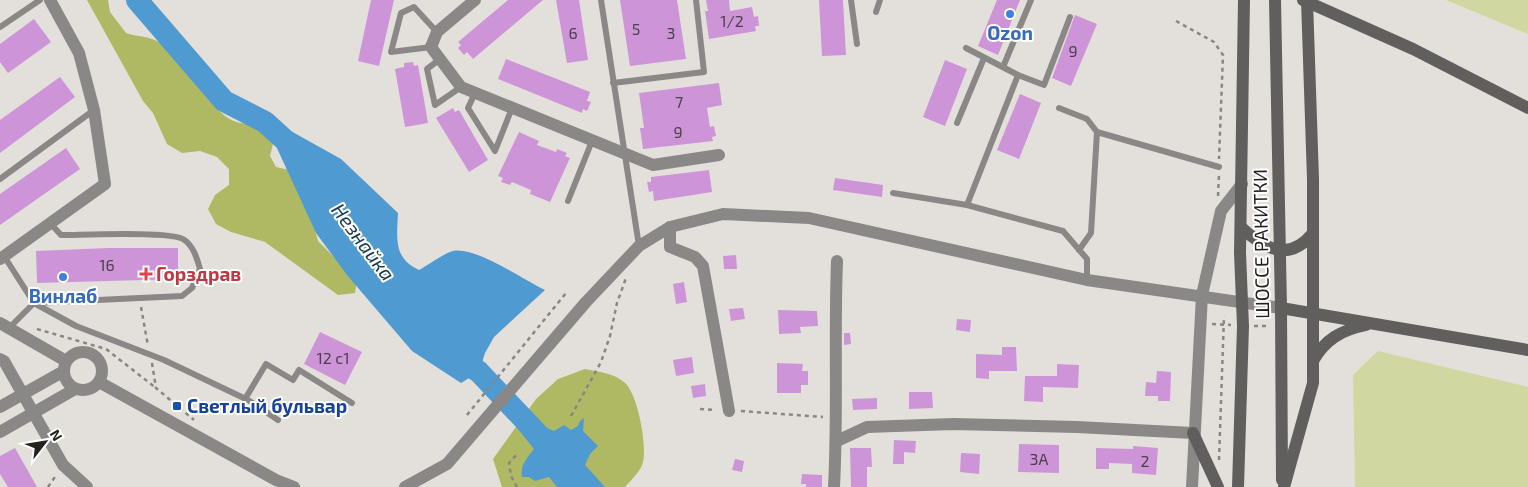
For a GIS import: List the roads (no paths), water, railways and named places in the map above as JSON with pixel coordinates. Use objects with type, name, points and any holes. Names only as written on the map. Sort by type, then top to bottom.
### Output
[{"type":"street","points":[[2,258],[105,184],[94,110],[78,53],[50,0]]},
{"type":"street","points":[[475,0],[437,32],[431,47],[461,87],[653,165],[719,155]]},
{"type":"street","name":"ШОССЕ РАКИТКИ","points":[[1275,0],[1283,487]]},
{"type":"street","points":[[1283,487],[1313,383],[1313,178],[1306,1],[1412,49],[1528,108]]},
{"type":"street","points":[[1238,487],[1242,302],[1240,227],[1245,2]]},
{"type":"street","points":[[1192,487],[1193,433],[1202,296],[1221,211],[1242,184]]},
{"type":"street","points":[[405,487],[447,464],[586,302],[639,246],[670,227],[723,214],[809,218],[1087,280],[1314,313],[1528,350]]},
{"type":"street","points":[[670,227],[670,247],[695,257],[703,266],[729,410]]},
{"type":"street","points":[[1240,227],[1259,242],[1280,251],[1297,248],[1313,233]]},
{"type":"street","points":[[834,487],[837,440],[835,310],[837,261]]},
{"type":"street","points":[[1313,361],[1319,350],[1330,338],[1350,328],[1372,324]]},
{"type":"street","points":[[5,325],[65,366]]},
{"type":"street","points":[[0,407],[65,366],[72,355],[80,352],[94,355],[99,360],[102,368],[99,382],[93,388],[86,391],[75,388],[66,380],[65,366]]},
{"type":"street","points":[[0,359],[4,361],[24,393],[64,465],[87,487]]},
{"type":"street","points":[[99,382],[276,480],[294,487]]},
{"type":"street","points":[[0,432],[75,388]]},
{"type":"street","points":[[837,440],[867,427],[953,424],[1077,427],[1193,433]]},
{"type":"street","points":[[1193,433],[1218,487]]},
{"type":"lane","points":[[0,27],[40,0]]},
{"type":"lane","points":[[601,0],[639,246]]},
{"type":"lane","points":[[614,83],[704,72],[696,0]]},
{"type":"lane","points":[[851,0],[857,44]]},
{"type":"lane","points":[[876,12],[880,0]]},
{"type":"lane","points":[[1003,67],[1031,0]]},
{"type":"lane","points":[[431,47],[391,52],[401,13],[414,4],[437,32]]},
{"type":"lane","points":[[966,48],[1018,75],[1044,85],[1070,17]]},
{"type":"lane","points":[[957,124],[984,58]]},
{"type":"lane","points":[[440,59],[427,69],[435,105],[461,87]]},
{"type":"lane","points":[[967,205],[1018,75]]},
{"type":"lane","points":[[475,93],[468,108],[495,151],[512,108]]},
{"type":"lane","points":[[1059,108],[1087,119],[1097,132],[1219,167]]},
{"type":"lane","points":[[0,179],[94,110]]},
{"type":"lane","points":[[1079,250],[1091,233],[1097,132]]},
{"type":"lane","points":[[568,201],[592,141]]},
{"type":"lane","points":[[893,193],[967,205],[1063,231],[1086,259],[1087,280]]},
{"type":"lane","points":[[5,325],[19,318],[34,303],[182,296],[192,288],[200,269],[194,252],[182,239],[160,235],[61,235],[50,223]]},
{"type":"lane","points":[[2,258],[34,303],[76,326],[164,360],[245,399],[278,420]]},
{"type":"lane","points":[[245,399],[266,364],[293,380],[299,370],[352,403]]},
{"type":"water","points":[[265,122],[289,130],[341,159],[398,213],[398,246],[405,260],[419,270],[450,252],[462,251],[499,265],[545,290],[494,337],[485,353],[479,372],[461,383],[412,351],[347,275],[316,233]]},
{"type":"water","points":[[584,418],[583,431],[598,446],[590,454],[585,465],[605,487],[557,487],[549,477],[535,481],[529,477],[522,477],[523,465],[534,449],[518,429],[526,419],[554,431],[564,425],[571,430],[578,426]]},
{"type":"waterway","name":"Незнайка","points":[[137,0],[224,101],[265,122],[287,142]]},
{"type":"waterway","name":"Незнайка","points":[[453,353],[479,372],[588,487]]},
{"type":"place","name":"Ozon","points":[[1010,14]]},
{"type":"place","name":"Горздрав","points":[[146,274]]},
{"type":"place","name":"Винлаб","points":[[63,277]]},
{"type":"place","name":"Светлый бульвар","points":[[177,406]]}]
